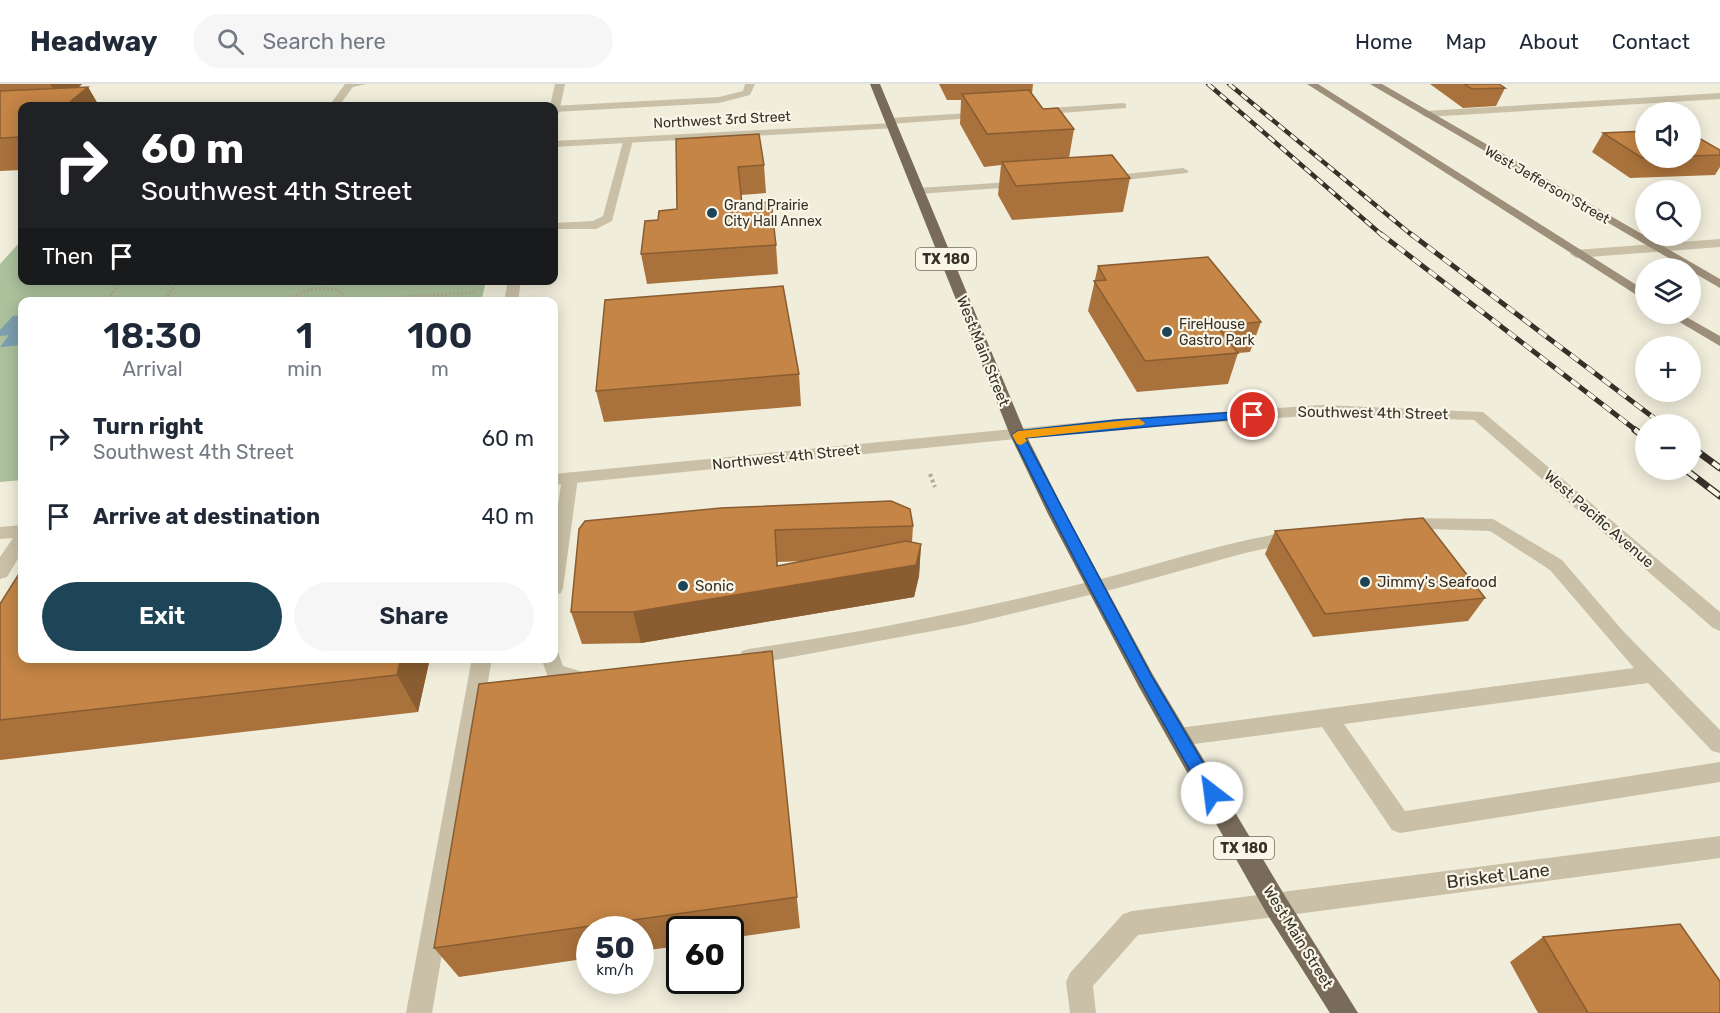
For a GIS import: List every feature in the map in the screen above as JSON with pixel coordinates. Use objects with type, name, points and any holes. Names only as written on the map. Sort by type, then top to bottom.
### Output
[{"type":"main road","name":"West Main Street","points":[[874,84],[1018,435],[1096,588],[1179,737],[1276,905],[1345,1013]]},
{"type":"main road","points":[[1312,84],[1635,290]]},
{"type":"main road","name":"West Jefferson Street","points":[[1375,84],[1720,284]]},
{"type":"main road","points":[[1689,324],[1720,342]]},
{"type":"street","points":[[337,102],[349,84],[361,84]]},
{"type":"street","points":[[556,102],[560,84]]},
{"type":"street","points":[[558,111],[719,100],[747,93],[750,84]]},
{"type":"street","points":[[1426,114],[1720,96]]},
{"type":"street","points":[[1021,113],[1123,106]]},
{"type":"street","name":"Northwest 3rd Street","points":[[558,144],[999,114]]},
{"type":"street","points":[[558,226],[596,225],[608,218],[628,140]]},
{"type":"street","points":[[1095,180],[1183,171]]},
{"type":"street","points":[[918,191],[1039,183]]},
{"type":"street","points":[[1576,254],[1720,243]]},
{"type":"street","name":"Southwest 4th Street","points":[[1018,435],[1116,424],[1322,410],[1478,415]]},
{"type":"street","name":"West Pacific Avenue","points":[[1478,415],[1720,623]]},
{"type":"street","name":"Northwest 4th Street","points":[[562,479],[1018,435]]},
{"type":"street","points":[[558,534],[562,479]]},
{"type":"street","points":[[1381,527],[1416,523],[1493,525],[1556,565],[1651,674],[1720,744]]},
{"type":"street","points":[[0,533],[18,531]]},
{"type":"street","points":[[728,660],[807,649],[989,612],[1096,588],[1265,541],[1312,535]]},
{"type":"street","points":[[0,572],[18,544]]},
{"type":"street","points":[[419,1013],[481,663]]},
{"type":"street","points":[[553,663],[555,671],[580,682],[603,679]]},
{"type":"street","points":[[1179,737],[1651,674]]},
{"type":"street","points":[[1328,718],[1400,822],[1720,772]]},
{"type":"street","name":"Brisket Lane","points":[[1083,1013],[1079,982],[1132,923],[1720,848]]},
{"type":"path","points":[[109,297],[118,285]]},
{"type":"path","points":[[293,297],[321,288],[338,290],[345,297]]},
{"type":"path","points":[[400,297],[483,291]]},
{"type":"green space","points":[[18,244],[18,285],[485,285],[482,297],[18,297],[18,480],[0,482],[0,264]]},
{"type":"water","points":[[18,315],[18,345],[0,347],[9,335],[0,336],[0,330],[13,316]]},
{"type":"building","points":[[1464,84],[1499,84],[1505,88],[1472,89]]},
{"type":"building","points":[[88,87],[70,102],[18,102],[18,137],[0,138],[0,91]]},
{"type":"building","points":[[1029,90],[1043,109],[1058,108],[1074,129],[987,134],[962,94]]},
{"type":"building","points":[[1635,132],[1635,154],[1603,133]]},
{"type":"building","points":[[759,134],[764,165],[738,167],[742,204],[771,202],[776,245],[641,254],[645,221],[658,220],[659,211],[677,209],[676,139]]},
{"type":"building","points":[[1701,139],[1720,150],[1720,155],[1701,156]]},
{"type":"building","points":[[1112,155],[1130,178],[1016,186],[1002,162]]},
{"type":"building","points":[[1208,257],[1261,322],[1217,326],[1238,353],[1145,361],[1094,281],[1106,280],[1098,266]]},
{"type":"building","points":[[783,286],[799,374],[596,391],[605,300]]},
{"type":"building","points":[[891,501],[910,509],[913,526],[775,530],[777,566],[906,541],[921,544],[916,565],[633,612],[571,612],[579,529],[585,521],[721,508]]},
{"type":"building","points":[[1423,518],[1485,598],[1325,614],[1275,531]]},
{"type":"building","points":[[18,575],[18,663],[400,663],[397,675],[0,720],[0,604]]},
{"type":"building","points":[[772,651],[797,897],[654,917],[576,916],[576,928],[434,948],[479,684]]},
{"type":"building","points":[[1680,924],[1720,981],[1720,1013],[1588,1013],[1543,937]]},
{"type":"railway","points":[[1208,84],[1383,236]]},
{"type":"railway","points":[[1229,84],[1413,236]]},
{"type":"railway","points":[[1381,234],[1635,429]]},
{"type":"railway","points":[[1411,234],[1649,414]]},
{"type":"railway","points":[[1701,454],[1720,468]]},
{"type":"railway","points":[[1699,480],[1720,496]]},
{"type":"slow traffic","points":[[1021,441],[1018,435],[1139,423]]},
{"type":"place","name":"Grand Prairie City Hall Annex","points":[[712,213]]},
{"type":"place","name":"FireHouse Gastro Park","points":[[1167,332]]},
{"type":"place","name":"Jimmy's Seafood","points":[[1365,582]]},
{"type":"place","name":"Sonic","points":[[683,586]]},
{"type":"route","points":[[1212,793],[1146,681],[1057,514],[1018,435],[1116,424],[1253,415]]}]
